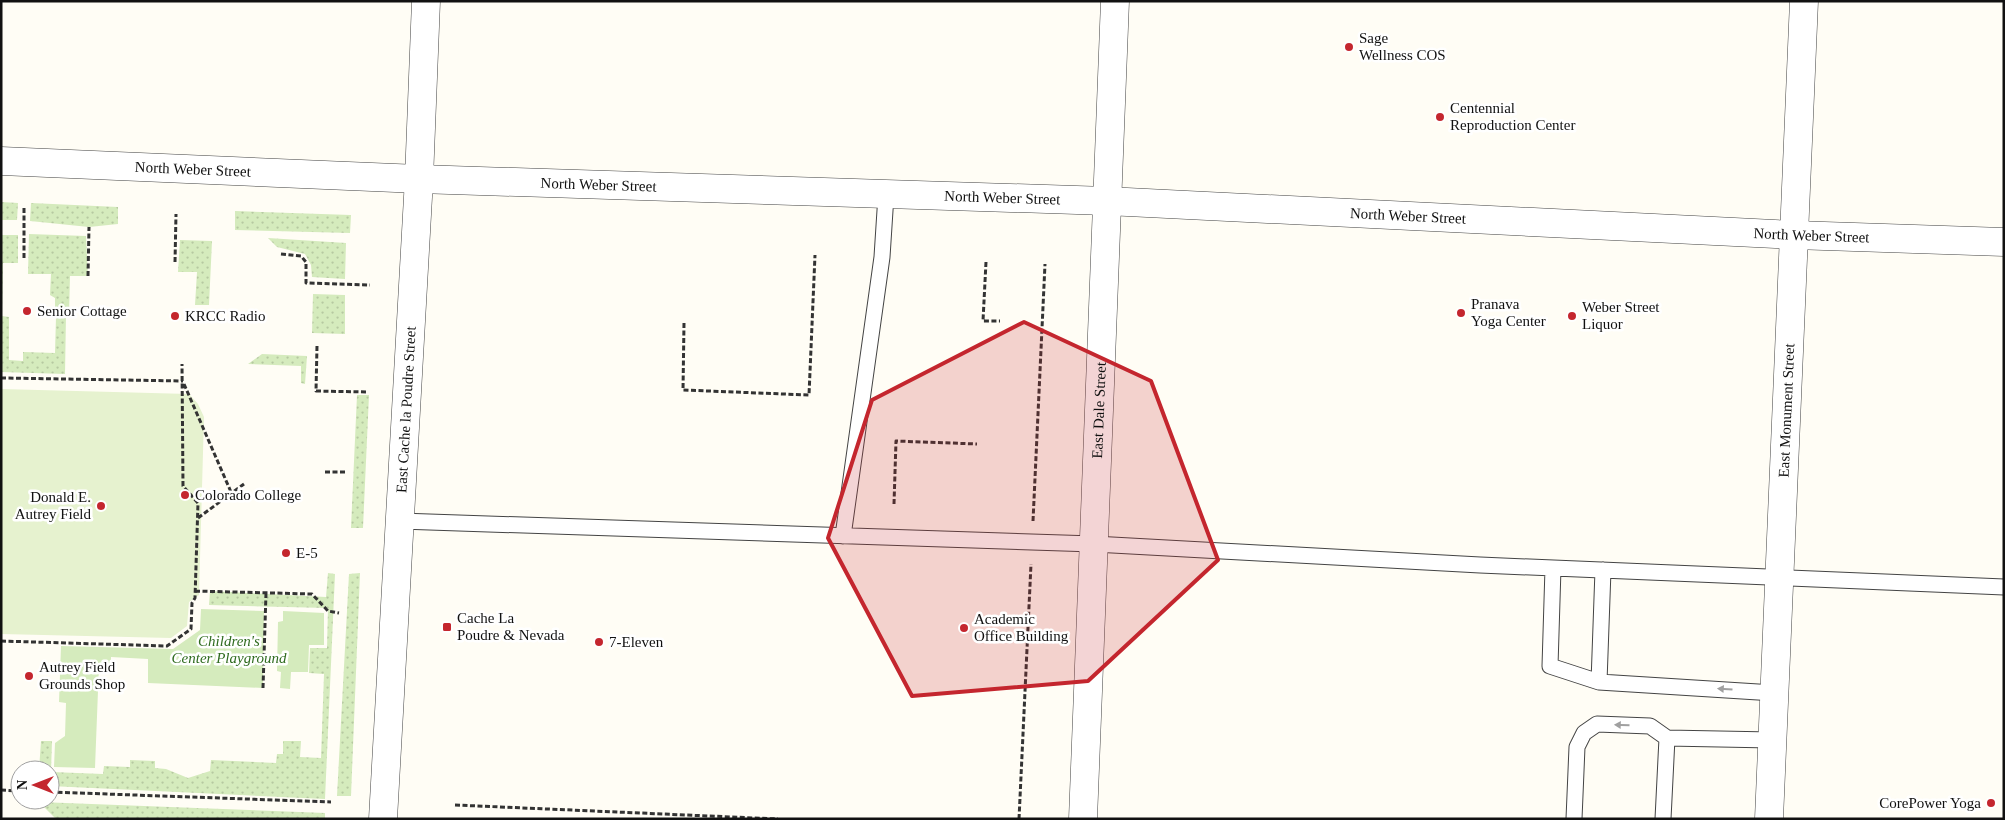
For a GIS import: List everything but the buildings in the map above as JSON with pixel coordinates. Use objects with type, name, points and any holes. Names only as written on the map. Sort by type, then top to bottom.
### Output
[{"type":"street","name":"East Cache la Poudre Street","points":[[383,819],[419,180],[426,1]]},
{"type":"street","name":"East Dale Street","points":[[1083,819],[1115,1]]},
{"type":"street","name":"East Monument Street","points":[[1769,819],[1804,1]]},
{"type":"street","name":"North Weber Street","points":[[1,161],[419,180],[1107,201],[1794,235],[2004,242]]},
{"type":"lane","points":[[843,536],[882,258],[886,195]]},
{"type":"lane","points":[[400,521],[1094,544],[1553,568],[2004,587]]},
{"type":"lane","points":[[1553,568],[1550,666],[1598,682],[1774,693]]},
{"type":"lane","points":[[1598,682],[1602,570]]},
{"type":"lane","points":[[1574,819],[1577,748],[1584,733],[1596,724],[1650,726],[1667,738],[1772,740]]},
{"type":"lane","points":[[1663,819],[1667,738]]},
{"type":"path","points":[[24,208],[24,260]]},
{"type":"path","points":[[175,262],[176,214]]},
{"type":"path","points":[[88,276],[89,227]]},
{"type":"path","points":[[281,254],[301,256],[306,262],[306,283],[370,285]]},
{"type":"path","points":[[684,323],[683,390],[808,395],[814,255]]},
{"type":"path","points":[[986,262],[984,321],[1000,321]]},
{"type":"path","points":[[317,346],[316,391],[368,392]]},
{"type":"path","points":[[1,641],[167,646],[191,629],[195,591],[198,503],[184,486],[182,364]]},
{"type":"path","points":[[1,378],[183,381]]},
{"type":"path","points":[[183,381],[230,492]]},
{"type":"path","points":[[894,504],[896,441],[977,444]]},
{"type":"path","points":[[325,472],[345,472]]},
{"type":"path","points":[[198,518],[230,492],[244,484]]},
{"type":"path","points":[[195,591],[312,594],[328,611],[339,613]]},
{"type":"path","points":[[263,688],[266,593]]},
{"type":"path","points":[[60,792],[331,802]]},
{"type":"path","points":[[455,805],[778,819]]},
{"type":"highlighted area","points":[[1024,322],[1151,381],[1218,560],[1088,681],[912,696],[828,538],[872,400]]},
{"type":"green space","points":[[1,202],[18,203],[17,220],[1,220]]},
{"type":"green space","points":[[31,203],[118,207],[118,224],[89,227],[30,221]]},
{"type":"green space","points":[[235,211],[351,215],[350,233],[235,230]]},
{"type":"green space","points":[[29,234],[86,236],[88,276],[70,276],[69,315],[66,315],[65,374],[1,372],[1,235],[18,235],[18,263],[3,263],[2,316],[9,317],[9,360],[23,361],[23,352],[55,353],[56,317],[49,317],[49,313],[55,309],[55,298],[50,295],[51,274],[28,274]]},
{"type":"green space","points":[[268,238],[346,243],[345,279],[312,277],[311,265],[305,254],[277,247]]},
{"type":"green space","points":[[180,240],[212,241],[209,305],[195,305],[197,272],[178,272]]},
{"type":"green space","points":[[313,294],[345,295],[345,334],[312,333]]},
{"type":"green space","points":[[262,354],[307,356],[305,384],[301,383],[301,366],[248,364]]},
{"type":"green space","name":"Donald E. Autrey Field","points":[[1,389],[189,394],[198,404],[204,417],[199,595],[189,602],[187,626],[171,638],[1,634]]},
{"type":"green space","points":[[357,395],[369,395],[363,528],[351,528]]},
{"type":"green space","points":[[328,573],[335,574],[325,799],[60,786],[60,772],[103,774],[104,766],[130,767],[130,760],[155,761],[155,768],[166,769],[188,778],[210,771],[211,760],[276,763],[277,754],[283,754],[283,741],[301,741],[300,757],[321,758],[324,674],[309,673],[310,648],[327,648],[328,608],[209,605],[210,591],[326,597]]},
{"type":"green space","points":[[360,573],[351,796],[337,796],[349,574]]},
{"type":"green space","name":"Children's Center Playground","points":[[201,609],[264,611],[263,688],[148,683],[148,659],[111,657],[111,665],[99,665],[95,768],[60,767],[60,760],[54,760],[55,743],[65,736],[66,703],[59,702],[61,646],[173,649],[200,630]]},
{"type":"green space","name":"Children's Center Playground","points":[[283,611],[324,613],[324,645],[309,645],[308,672],[291,672],[290,689],[280,688],[281,672],[277,671],[278,622],[283,621]]},
{"type":"green space","points":[[41,741],[52,741],[51,760],[40,760]]},
{"type":"green space","points":[[60,803],[325,813],[325,819],[56,819],[47,810],[60,810]]},
{"type":"place","name":"Sage Wellness COS","points":[[1349,47]]},
{"type":"place","name":"Centennial Reproduction Center","points":[[1440,117]]},
{"type":"place","name":"Senior Cottage","points":[[27,311]]},
{"type":"place","name":"Pranava Yoga Center","points":[[1461,313]]},
{"type":"place","name":"KRCC Radio","points":[[175,316]]},
{"type":"place","name":"Weber Street Liquor","points":[[1572,316]]},
{"type":"place","name":"Colorado College","points":[[185,495]]},
{"type":"place","name":"Donald E. Autrey Field","points":[[101,506]]},
{"type":"place","name":"E-5","points":[[286,553]]},
{"type":"place","name":"Cache La Poudre & Nevada","points":[[447,627]]},
{"type":"place","name":"Academic Office Building","points":[[964,628]]},
{"type":"place","name":"7-Eleven","points":[[599,642]]},
{"type":"place","name":"Autrey Field Grounds Shop","points":[[29,676]]},
{"type":"place","name":"CorePower Yoga","points":[[1991,803]]}]
